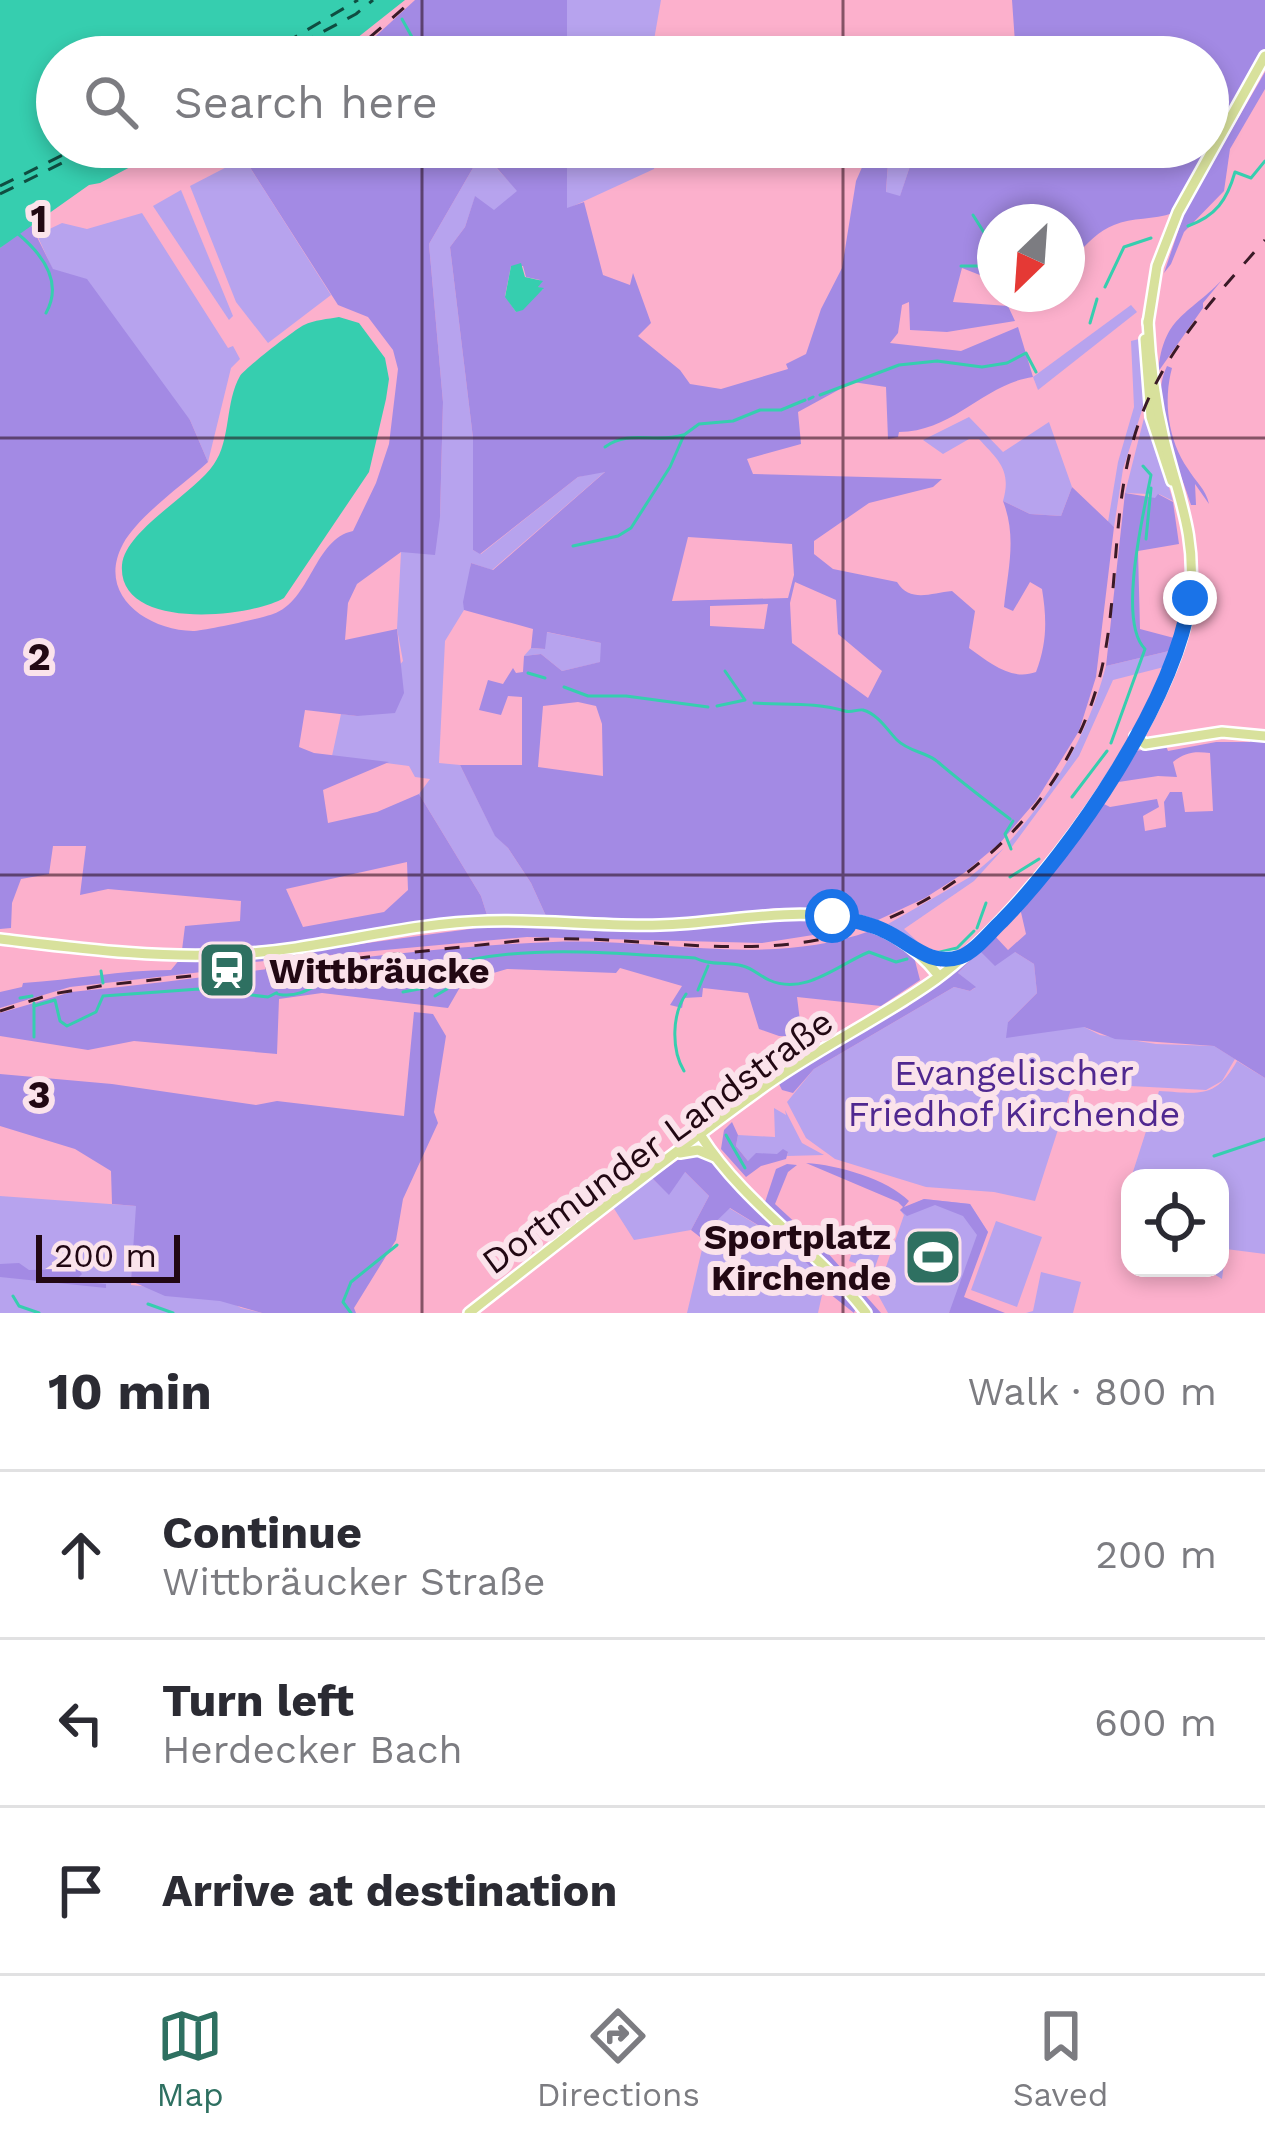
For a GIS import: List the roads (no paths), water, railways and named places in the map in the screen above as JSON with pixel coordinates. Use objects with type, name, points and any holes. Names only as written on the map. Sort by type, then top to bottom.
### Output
[{"type":"main road","name":"Dortmunder Landstraße","points":[[1229,121],[1265,56]]},
{"type":"main road","name":"Dortmunder Landstraße","points":[[469,1313],[808,1056],[964,956],[1038,883],[1135,736],[1180,643],[1188,613],[1192,550],[1165,441],[1148,321],[1154,280],[1178,212],[1203,168]]},
{"type":"main road","points":[[1135,736],[1163,741],[1234,732],[1265,736]]},
{"type":"main road","points":[[0,939],[217,955],[487,921],[662,925],[816,913],[881,929],[918,952],[940,959],[964,956]]},
{"type":"main road","points":[[918,952],[939,976]]},
{"type":"main road","points":[[701,1136],[769,1213],[834,1273],[866,1313]]},
{"type":"main road","points":[[678,1154],[698,1150],[720,1160]]},
{"type":"waterway","points":[[402,19],[411,36]]},
{"type":"waterway","points":[[1188,226],[1219,206],[1235,172],[1251,178],[1265,161]]},
{"type":"waterway","points":[[973,215],[977,221]]},
{"type":"waterway","points":[[17,233],[41,258],[51,279],[46,313]]},
{"type":"waterway","points":[[1105,287],[1124,247],[1151,238]]},
{"type":"waterway","points":[[961,266],[977,266]]},
{"type":"waterway","points":[[1090,323],[1097,299]]},
{"type":"waterway","points":[[820,395],[899,365],[937,361],[982,367],[1007,363],[1026,353],[1036,372]]},
{"type":"waterway","points":[[809,399],[813,397]]},
{"type":"waterway","points":[[573,546],[618,536],[631,528],[670,467],[684,435],[699,424],[733,421],[805,400]]},
{"type":"waterway","points":[[605,447],[624,439],[683,435]]},
{"type":"waterway","points":[[1111,743],[1145,649],[1133,615],[1139,539],[1151,475],[1143,466]]},
{"type":"waterway","points":[[1146,539],[1151,488]]},
{"type":"waterway","points":[[717,706],[745,700],[725,671]]},
{"type":"waterway","points":[[528,673],[545,678]]},
{"type":"waterway","points":[[564,687],[588,696],[708,707]]},
{"type":"waterway","points":[[754,703],[868,712],[902,744],[934,759],[1010,819]]},
{"type":"waterway","points":[[1072,797],[1107,751]]},
{"type":"waterway","points":[[1011,849],[1005,834],[1013,821]]},
{"type":"waterway","points":[[1010,877],[1039,859]]},
{"type":"waterway","points":[[977,928],[986,903]]},
{"type":"waterway","points":[[936,953],[957,948],[974,931]]},
{"type":"waterway","points":[[34,1006],[55,1000],[60,1021],[67,1026],[96,1012],[103,996],[199,989],[268,997],[333,980],[439,979],[469,960],[525,953],[695,958],[750,968],[782,984],[808,982],[869,952],[896,962],[907,959]]},
{"type":"waterway","points":[[698,990],[708,966]]},
{"type":"waterway","points":[[101,971],[103,983]]},
{"type":"waterway","points":[[403,992],[424,988]]},
{"type":"waterway","points":[[435,996],[447,989]]},
{"type":"waterway","points":[[684,1071],[675,1032],[686,994]]},
{"type":"waterway","points":[[20,998],[32,996]]},
{"type":"waterway","points":[[34,1003],[34,1037]]},
{"type":"waterway","points":[[726,1135],[745,1168]]},
{"type":"waterway","points":[[1214,1156],[1265,1139]]},
{"type":"waterway","points":[[351,1313],[343,1302],[351,1282],[397,1245]]},
{"type":"waterway","points":[[13,1296],[19,1306],[39,1313]]},
{"type":"waterway","points":[[148,1304],[173,1313]]},
{"type":"railway","points":[[371,36],[413,0]]},
{"type":"railway","points":[[0,1011],[52,994],[106,985],[527,940],[781,945],[869,926],[917,904],[962,876],[1003,842],[1067,758],[1089,709],[1104,658],[1124,483],[1138,425],[1176,349],[1265,240]]},
{"type":"place","name":"Wittbräucke","points":[[227,970]]},
{"type":"place","name":"Sportplatz Kirchende","points":[[933,1257]]},
{"type":"park label","name":"Evangelischer Friedhof Kirchende","points":[[1014,1092]]}]
